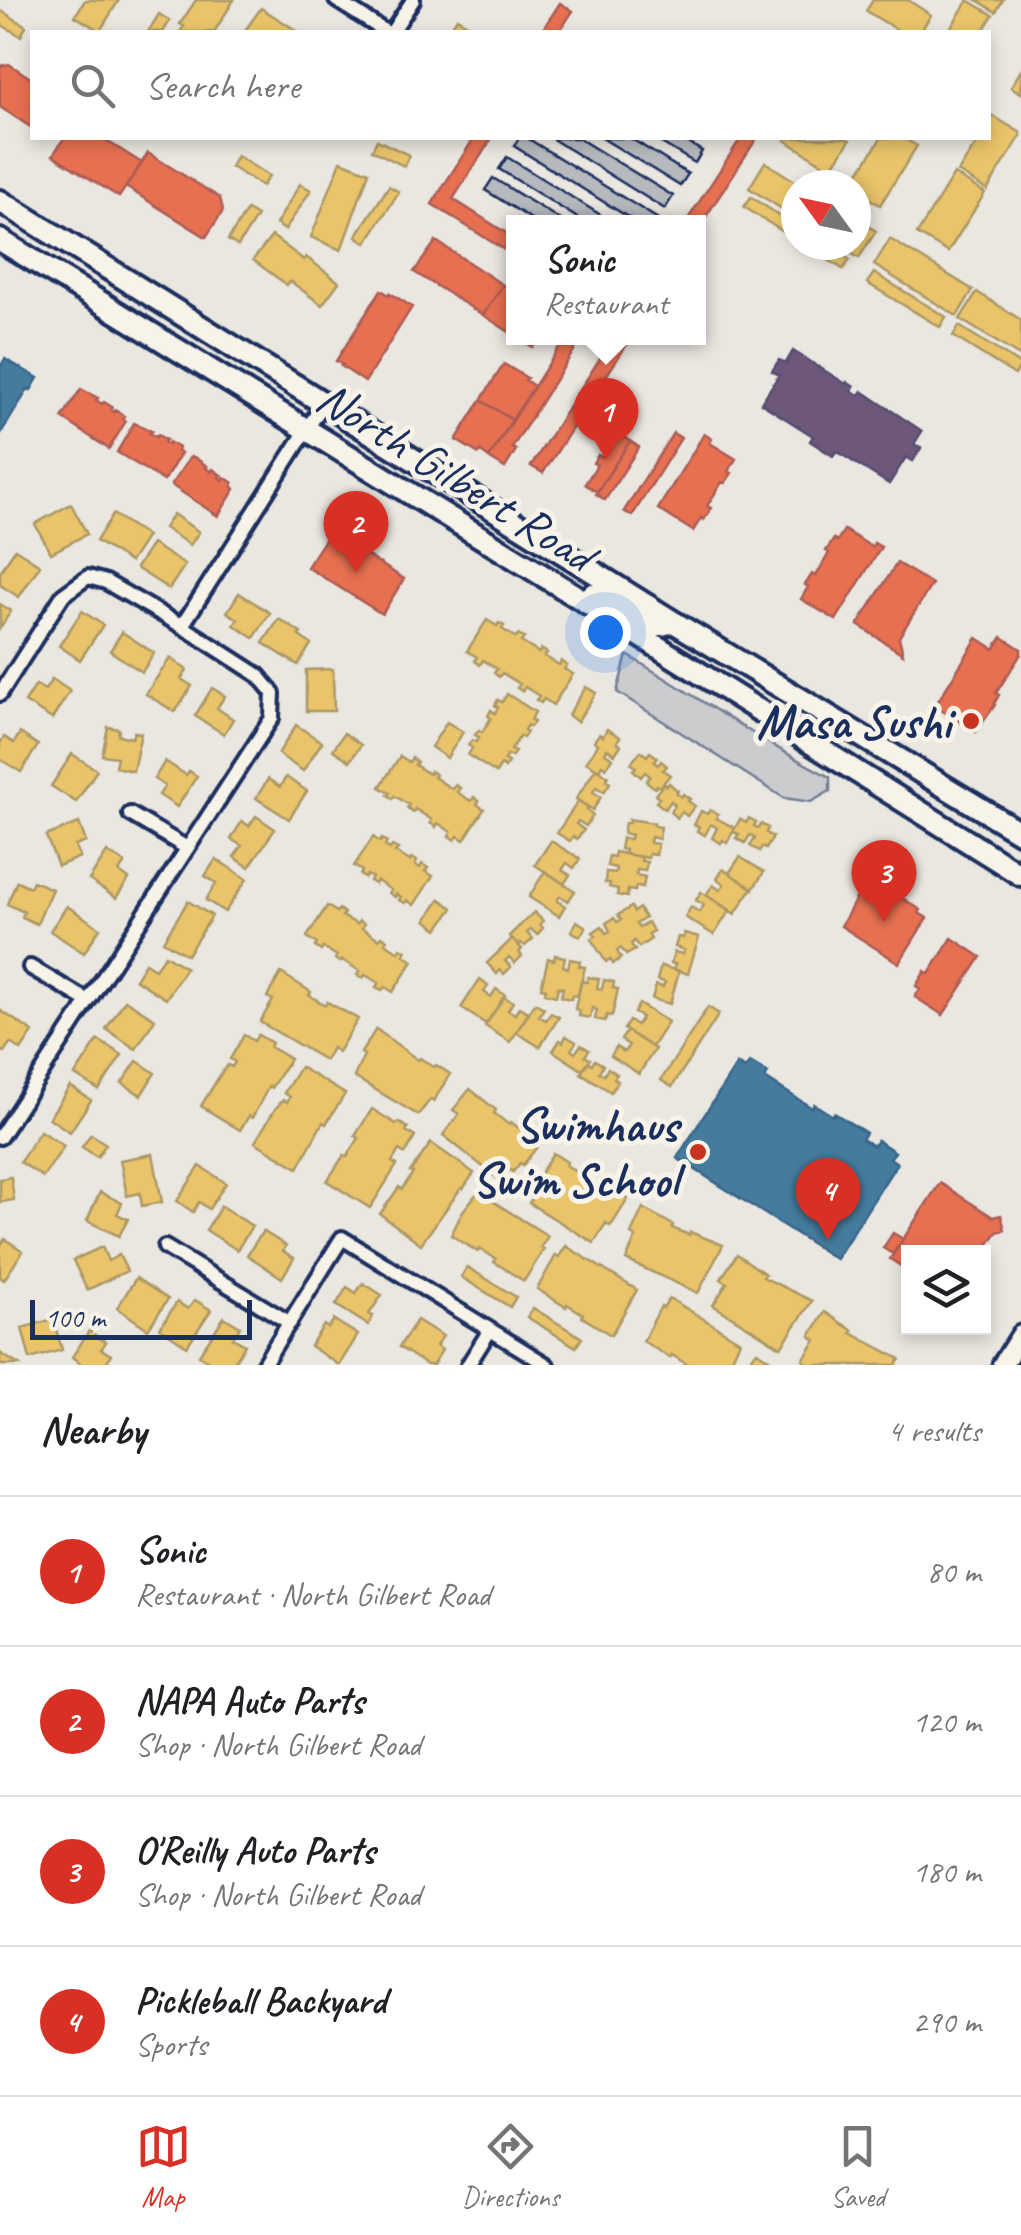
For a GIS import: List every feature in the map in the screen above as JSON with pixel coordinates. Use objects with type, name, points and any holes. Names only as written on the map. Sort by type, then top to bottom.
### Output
[{"type":"main road","name":"North Gilbert Road","points":[[0,201],[672,621],[1021,832]]},
{"type":"main road","name":"North Gilbert Road","points":[[0,240],[1021,875]]},
{"type":"main road","points":[[158,338],[174,312]]},
{"type":"main road","points":[[584,602],[593,594],[600,595],[649,625],[659,627],[672,621]]},
{"type":"main road","points":[[1002,1365],[1021,1335]]},
{"type":"street","points":[[336,0],[386,30]]},
{"type":"street","points":[[390,30],[413,0]]},
{"type":"street","points":[[182,626],[324,404]]},
{"type":"street","points":[[0,694],[64,595],[88,577],[106,582],[182,626],[258,675],[273,693],[272,718],[0,1136]]},
{"type":"street","points":[[130,814],[187,848]]},
{"type":"street","points":[[30,966],[88,1002]]},
{"type":"street","points":[[263,1365],[342,1238],[547,1365]]},
{"type":"street","points":[[165,1247],[290,1323]]},
{"type":"street","points":[[468,1365],[490,1330]]},
{"type":"shaded area","points":[[627,655],[830,777],[830,791],[811,802],[784,798],[617,692]]},
{"type":"building: Homes","points":[[85,0],[119,0],[101,30],[75,16]]},
{"type":"building: Homes","points":[[196,0],[234,0],[215,30],[181,30],[184,26],[180,24]]},
{"type":"building: Homes","points":[[873,0],[908,0],[931,15],[921,30],[898,30],[866,11]]},
{"type":"building: Homes","points":[[968,0],[993,15],[983,30],[949,30]]},
{"type":"building: Homes","points":[[977,0],[1003,0],[996,12]]},
{"type":"building: Homes","points":[[261,8],[296,30],[245,30]]},
{"type":"building: Homes","points":[[0,10],[26,26],[21,36],[0,24]]},
{"type":"building: Homes","points":[[159,14],[170,21],[164,30],[149,30]]},
{"type":"building: Homes","points":[[457,18],[478,30],[449,30]]},
{"type":"building: Homes","points":[[1021,70],[1021,93],[1011,87]]},
{"type":"building: Homes","points":[[993,116],[1021,136],[987,190],[958,172],[979,140],[991,140]]},
{"type":"building: Homes","points":[[377,140],[409,155],[404,166],[372,150]]},
{"type":"building: Homes","points":[[785,140],[850,140],[831,169]]},
{"type":"building: Homes","points":[[880,140],[906,140],[917,146],[880,205],[871,200],[871,170],[861,170]]},
{"type":"building: Homes","points":[[237,156],[269,176],[262,186],[231,167]]},
{"type":"building: Homes","points":[[341,161],[369,172],[341,250],[311,237]]},
{"type":"building: Homes","points":[[765,162],[781,172],[781,208],[749,188]]},
{"type":"building: Homes","points":[[954,174],[985,193],[948,252],[917,234]]},
{"type":"building: Homes","points":[[300,184],[311,190],[285,230],[276,224]]},
{"type":"building: Homes","points":[[389,186],[399,192],[366,243],[356,236]]},
{"type":"building: Homes","points":[[751,197],[781,216],[781,230],[744,207]]},
{"type":"building: Homes","points":[[247,210],[257,216],[238,246],[228,240]]},
{"type":"building: Homes","points":[[272,236],[339,282],[322,305],[253,260]]},
{"type":"building: Homes","points":[[890,239],[973,290],[957,316],[874,265]]},
{"type":"building: Homes","points":[[828,260],[850,260],[843,269]]},
{"type":"building: Homes","points":[[874,273],[946,317],[940,327],[867,283]]},
{"type":"building: Homes","points":[[977,292],[1021,320],[1021,357],[960,319]]},
{"type":"building: Homes","points":[[959,326],[1021,365],[1015,375],[953,336]]},
{"type":"building: Homes","points":[[71,504],[87,534],[51,553],[35,524]]},
{"type":"building: Homes","points":[[113,514],[147,536],[130,562],[96,541]]},
{"type":"building: Homes","points":[[173,514],[199,532],[190,545],[164,528]]},
{"type":"building: Homes","points":[[152,544],[185,565],[169,589],[136,568]]},
{"type":"building: Homes","points":[[15,549],[40,565],[19,597],[0,585],[0,572]]},
{"type":"building: Homes","points":[[239,593],[270,613],[254,638],[234,625],[238,619],[227,612]]},
{"type":"building: Homes","points":[[0,604],[11,611],[0,628]]},
{"type":"building: Homes","points":[[82,611],[103,625],[80,660],[59,646]]},
{"type":"building: Homes","points":[[279,619],[311,644],[298,665],[263,643]]},
{"type":"building: Homes","points":[[487,620],[504,626],[502,629],[516,638],[524,638],[521,642],[539,653],[541,649],[547,653],[544,656],[559,665],[561,661],[567,665],[564,669],[573,674],[553,705],[544,699],[541,703],[536,700],[539,696],[525,687],[522,691],[517,688],[520,684],[502,673],[499,677],[494,673],[497,669],[483,660],[480,665],[475,661],[477,657],[467,651]]},
{"type":"building: Homes","points":[[122,632],[154,653],[142,672],[110,651]]},
{"type":"building: Homes","points":[[170,658],[187,670],[181,679],[192,686],[175,712],[146,694]]},
{"type":"building: Homes","points":[[333,669],[334,711],[306,711],[306,670]]},
{"type":"building: Homes","points":[[52,679],[70,691],[52,719],[25,702],[36,685],[45,690]]},
{"type":"building: Homes","points":[[586,687],[596,693],[577,722],[568,715]]},
{"type":"building: Homes","points":[[212,688],[225,696],[217,708],[233,719],[224,734],[195,716]]},
{"type":"building: Homes","points":[[507,694],[535,712],[531,720],[534,722],[530,727],[527,725],[527,732],[511,750],[515,752],[511,757],[507,755],[505,768],[501,765],[496,773],[468,755],[472,748],[468,745],[472,740],[476,742],[479,737],[475,735],[479,730],[482,732],[491,718],[491,710],[495,713],[498,700],[502,702]]},
{"type":"building: Homes","points":[[447,722],[463,732],[447,758],[431,747]]},
{"type":"building: Homes","points":[[296,725],[322,742],[303,771],[278,754]]},
{"type":"building: Homes","points":[[108,727],[119,729],[118,735],[132,738],[134,732],[141,733],[133,771],[115,767],[117,757],[102,755]]},
{"type":"building: Homes","points":[[607,729],[620,737],[617,742],[621,745],[615,754],[607,749],[605,753],[613,758],[606,768],[602,765],[599,770],[586,762],[598,744],[594,741]]},
{"type":"building: Homes","points":[[20,733],[38,745],[21,772],[0,759],[4,737],[14,743]]},
{"type":"building: Homes","points":[[344,733],[361,745],[350,761],[333,750]]},
{"type":"building: Homes","points":[[641,751],[657,757],[654,762],[658,765],[661,761],[667,766],[663,770],[670,775],[660,787],[646,781],[650,776],[645,772],[641,777],[633,770],[636,767],[631,763]]},
{"type":"building: Homes","points":[[72,754],[97,770],[76,802],[51,786]]},
{"type":"building: Homes","points":[[400,756],[409,762],[412,758],[417,762],[415,765],[429,774],[430,771],[452,789],[455,785],[460,788],[457,792],[471,801],[474,797],[479,801],[477,804],[484,809],[464,840],[458,836],[455,840],[449,836],[451,832],[438,823],[436,827],[430,823],[432,820],[415,809],[413,812],[407,808],[409,805],[395,796],[393,799],[380,787]]},
{"type":"building: Homes","points":[[165,761],[186,775],[189,771],[197,776],[177,807],[159,795],[165,786],[154,779]]},
{"type":"building: Homes","points":[[596,768],[608,776],[606,780],[610,783],[604,792],[596,787],[593,792],[601,797],[593,810],[576,799]]},
{"type":"building: Homes","points":[[286,777],[307,791],[289,819],[256,798],[268,779],[280,787]]},
{"type":"building: Homes","points":[[664,783],[695,806],[687,816],[682,812],[677,818],[670,812],[675,805],[671,801],[665,809],[656,802],[659,798],[655,795]]},
{"type":"building: Homes","points":[[578,801],[593,815],[586,826],[578,821],[576,824],[584,830],[570,841],[557,833]]},
{"type":"building: Homes","points":[[710,810],[735,828],[727,843],[712,838],[717,828],[711,824],[705,835],[697,831],[699,827],[694,825],[701,811],[707,814]]},
{"type":"building: Homes","points":[[256,816],[275,829],[249,867],[234,857],[242,846],[231,839],[242,821],[249,826]]},
{"type":"building: Homes","points":[[749,818],[756,822],[754,826],[768,828],[766,833],[773,837],[766,849],[762,847],[760,851],[750,846],[755,838],[750,835],[745,843],[736,838],[739,834],[733,832],[740,819],[746,823]]},
{"type":"building: Homes","points":[[629,819],[661,827],[659,839],[651,837],[650,843],[658,844],[656,855],[649,854],[648,858],[624,854],[625,850],[620,849],[622,838],[630,839],[631,835],[623,833]]},
{"type":"building: Homes","points":[[79,823],[86,842],[75,846],[80,857],[58,866],[46,836]]},
{"type":"building: Homes","points":[[373,837],[387,842],[385,846],[390,849],[398,849],[395,852],[410,861],[417,861],[415,865],[420,868],[422,864],[433,876],[414,905],[399,900],[401,897],[389,893],[391,890],[377,881],[370,881],[372,878],[367,875],[360,875],[362,871],[354,866]]},
{"type":"building: Homes","points":[[551,841],[580,859],[574,868],[567,863],[562,870],[570,875],[564,884],[535,865]]},
{"type":"building: Homes","points":[[107,852],[125,863],[119,872],[129,879],[116,898],[89,880]]},
{"type":"building: Homes","points":[[615,852],[642,857],[641,861],[647,862],[645,871],[637,870],[636,875],[645,877],[643,887],[628,890],[627,897],[617,895],[618,889],[605,883],[606,872],[615,873],[616,868],[607,866],[609,856],[614,857]]},
{"type":"building: Homes","points":[[740,857],[764,872],[753,889],[729,873]]},
{"type":"building: Homes","points":[[216,859],[247,879],[225,912],[206,900],[216,883],[205,876]]},
{"type":"building: Homes","points":[[723,869],[752,888],[735,914],[706,895],[713,885],[720,890],[724,884],[717,879]]},
{"type":"building: Homes","points":[[545,871],[575,891],[568,901],[560,896],[557,901],[565,906],[559,916],[529,897]]},
{"type":"building: Homes","points":[[17,881],[30,887],[33,881],[52,889],[37,924],[7,904]]},
{"type":"building: Homes","points":[[701,892],[730,910],[714,935],[685,917],[691,907],[699,912],[704,905],[696,900]]},
{"type":"building: Homes","points":[[440,899],[453,908],[438,929],[426,920]]},
{"type":"building: Homes","points":[[188,901],[212,916],[187,955],[163,941]]},
{"type":"building: Homes","points":[[67,906],[100,928],[84,953],[50,931]]},
{"type":"building: Homes","points":[[327,906],[337,912],[339,909],[344,913],[342,916],[357,924],[364,924],[362,928],[379,939],[382,936],[387,940],[385,943],[399,952],[401,948],[406,951],[404,955],[413,961],[393,992],[376,987],[379,983],[365,975],[357,975],[360,971],[335,959],[337,956],[323,948],[321,951],[307,937]]},
{"type":"building: Homes","points":[[631,907],[634,912],[639,908],[645,918],[636,924],[639,928],[648,922],[653,931],[648,934],[651,939],[639,947],[634,941],[631,944],[635,950],[626,955],[621,948],[617,951],[621,958],[613,964],[610,959],[606,962],[591,939],[596,936],[593,932],[602,926],[606,933],[610,931],[606,923],[614,918],[617,922],[621,920],[618,915]]},
{"type":"building: Homes","points":[[534,912],[543,921],[543,928],[537,935],[531,929],[527,933],[533,939],[519,946],[509,936]]},
{"type":"building: Homes","points":[[577,921],[586,927],[580,936],[571,931]]},
{"type":"building: Homes","points":[[684,933],[699,937],[688,974],[674,969],[675,964],[671,963],[674,952],[683,954],[684,950],[675,947]]},
{"type":"building: Homes","points":[[512,939],[522,949],[522,956],[515,963],[509,957],[505,961],[511,967],[504,974],[500,970],[497,974],[487,963]]},
{"type":"building: Homes","points":[[165,955],[186,968],[166,999],[135,979],[145,963],[155,969]]},
{"type":"building: Homes","points":[[555,955],[565,957],[563,966],[568,968],[570,959],[585,967],[578,996],[561,997],[563,988],[558,987],[556,996],[541,988],[548,958],[554,960]]},
{"type":"building: Homes","points":[[661,966],[679,971],[670,1004],[652,999],[656,985],[663,987],[665,982],[657,980]]},
{"type":"building: Homes","points":[[281,973],[325,1005],[327,1002],[358,1019],[338,1052],[332,1048],[325,1060],[260,1022],[273,1000],[267,997]]},
{"type":"building: Homes","points":[[588,977],[599,979],[597,988],[602,989],[604,980],[614,982],[613,988],[618,989],[612,1016],[607,1015],[605,1021],[595,1019],[597,1010],[592,1008],[590,1018],[579,1016],[580,1011],[575,1009],[581,981],[587,982]]},
{"type":"building: Homes","points":[[480,979],[488,985],[484,992],[491,997],[496,989],[505,995],[486,1024],[461,1008]]},
{"type":"building: Homes","points":[[504,997],[513,1002],[508,1010],[515,1014],[519,1007],[529,1013],[510,1042],[485,1026]]},
{"type":"building: Homes","points":[[125,1000],[155,1019],[136,1049],[106,1029]]},
{"type":"building: Homes","points":[[535,1003],[544,1008],[539,1016],[546,1020],[551,1013],[559,1017],[540,1047],[516,1032]]},
{"type":"building: Homes","points":[[639,1004],[668,1022],[652,1047],[624,1029],[629,1021],[637,1025],[642,1017],[634,1013]]},
{"type":"building: Homes","points":[[708,1007],[719,1014],[672,1087],[661,1080]]},
{"type":"building: Homes","points":[[0,1010],[33,1032],[21,1050],[10,1043],[4,1052],[0,1050]]},
{"type":"building: Homes","points":[[376,1029],[418,1060],[450,1074],[434,1101],[431,1099],[418,1115],[354,1077],[364,1055],[361,1053]]},
{"type":"building: Homes","points":[[627,1031],[655,1049],[639,1074],[611,1056],[616,1047],[624,1052],[629,1045],[621,1040]]},
{"type":"building: Homes","points":[[244,1035],[254,1041],[258,1035],[290,1059],[240,1130],[201,1106],[220,1075],[228,1065],[232,1067],[235,1062],[230,1059]]},
{"type":"building: Homes","points":[[566,1036],[576,1042],[571,1050],[575,1053],[581,1045],[589,1050],[585,1056],[590,1059],[582,1070],[553,1051]]},
{"type":"building: Homes","points":[[98,1040],[122,1055],[99,1090],[75,1075]]},
{"type":"building: Homes","points":[[595,1060],[603,1065],[599,1072],[604,1075],[608,1068],[617,1074],[614,1078],[618,1081],[611,1092],[581,1073],[588,1062],[592,1064]]},
{"type":"building: Homes","points":[[137,1061],[155,1073],[141,1095],[122,1083]]},
{"type":"building: Homes","points":[[300,1067],[345,1094],[326,1124],[323,1122],[298,1168],[255,1142],[275,1109],[290,1097],[284,1093]]},
{"type":"building: Homes","points":[[70,1086],[91,1100],[70,1132],[49,1118]]},
{"type":"building: Homes","points":[[470,1089],[509,1125],[511,1122],[541,1142],[523,1165],[520,1163],[513,1172],[510,1169],[501,1181],[443,1135],[459,1114],[453,1110]]},
{"type":"building: Homes","points":[[372,1109],[408,1128],[406,1131],[415,1137],[405,1154],[399,1150],[392,1162],[397,1165],[370,1208],[327,1181],[359,1138],[355,1136]]},
{"type":"building: Homes","points":[[40,1131],[64,1146],[43,1177],[20,1162]]},
{"type":"building: Homes","points":[[91,1134],[106,1144],[97,1157],[82,1147]]},
{"type":"building: Homes","points":[[431,1143],[474,1173],[421,1244],[380,1214],[399,1187],[402,1189]]},
{"type":"building: Homes","points":[[553,1153],[595,1186],[628,1199],[594,1243],[529,1203],[537,1191],[537,1179]]},
{"type":"building: Homes","points":[[153,1154],[162,1202],[142,1206],[140,1193],[127,1196],[120,1160]]},
{"type":"building: Homes","points":[[200,1166],[226,1183],[209,1209],[199,1202],[193,1212],[177,1201]]},
{"type":"building: Homes","points":[[11,1177],[14,1200],[0,1202],[0,1179]]},
{"type":"building: Homes","points":[[100,1192],[122,1203],[117,1214],[128,1219],[119,1236],[87,1221]]},
{"type":"building: Homes","points":[[478,1192],[548,1236],[524,1281],[494,1262],[496,1259],[451,1235]]},
{"type":"building: Homes","points":[[221,1206],[252,1226],[237,1250],[206,1230]]},
{"type":"building: Homes","points":[[643,1208],[673,1225],[672,1228],[723,1245],[698,1293],[626,1260],[636,1237],[631,1234]]},
{"type":"building: Homes","points":[[263,1231],[286,1246],[283,1251],[294,1258],[282,1278],[247,1255]]},
{"type":"building: Homes","points":[[5,1239],[23,1251],[4,1280],[0,1277],[0,1246]]},
{"type":"building: Homes","points":[[566,1246],[637,1290],[611,1335],[567,1304],[566,1307],[537,1289],[556,1255],[559,1257]]},
{"type":"building: Homes","points":[[102,1247],[108,1261],[119,1255],[127,1271],[87,1290],[73,1260]]},
{"type":"building: Homes","points":[[737,1254],[765,1274],[763,1277],[812,1301],[781,1347],[713,1305],[727,1283],[721,1279]]},
{"type":"building: Homes","points":[[467,1267],[516,1297],[510,1307],[461,1277]]},
{"type":"building: Homes","points":[[136,1278],[168,1299],[148,1329],[117,1308]]},
{"type":"building: Homes","points":[[363,1283],[382,1295],[369,1314],[373,1316],[368,1325],[336,1305],[347,1287],[356,1293]]},
{"type":"building: Homes","points":[[669,1298],[740,1341],[729,1365],[688,1365],[643,1341]]},
{"type":"building: Homes","points":[[195,1300],[211,1310],[187,1346],[160,1328],[177,1302],[188,1309]]},
{"type":"building: Homes","points":[[533,1308],[582,1338],[576,1347],[527,1317]]},
{"type":"building: Homes","points":[[825,1312],[851,1333],[900,1359],[896,1365],[810,1365],[803,1360],[816,1340],[810,1336]]},
{"type":"building: Homes","points":[[224,1317],[240,1327],[233,1338],[245,1345],[232,1365],[214,1365],[199,1355]]},
{"type":"building: Homes","points":[[53,1319],[62,1350],[30,1359],[22,1328]]},
{"type":"building: Homes","points":[[334,1320],[358,1335],[339,1365],[310,1346],[324,1325],[328,1328]]},
{"type":"building: Homes","points":[[417,1320],[443,1336],[436,1346],[442,1350],[433,1365],[399,1347]]},
{"type":"building: Homes","points":[[89,1331],[106,1342],[101,1349],[111,1355],[105,1365],[82,1365],[72,1357]]},
{"type":"building: Homes","points":[[757,1351],[778,1365],[746,1365]]},
{"type":"building: Homes","points":[[0,1353],[19,1365],[0,1365]]},
{"type":"building: Shops","points":[[560,3],[573,11],[560,30],[542,30]]},
{"type":"building: Shops","points":[[9,64],[30,78],[30,127],[0,107],[0,66]]},
{"type":"building: Shops","points":[[63,140],[105,140],[142,163],[119,197],[53,155]]},
{"type":"building: Shops","points":[[473,140],[491,140],[453,199],[506,233],[506,251],[432,204]]},
{"type":"building: Shops","points":[[740,140],[756,140],[706,217],[691,215]]},
{"type":"building: Shops","points":[[148,153],[220,198],[223,211],[206,237],[126,187]]},
{"type":"building: Shops","points":[[436,241],[503,285],[483,315],[414,272]]},
{"type":"building: Shops","points":[[503,285],[506,287],[506,330],[483,315]]},
{"type":"building: Shops","points":[[381,290],[412,307],[365,382],[336,361]]},
{"type":"building: Shops","points":[[561,345],[578,345],[512,448],[516,450],[505,468],[489,458]]},
{"type":"building: Shops","points":[[609,345],[626,345],[543,473],[531,466]]},
{"type":"building: Shops","points":[[504,364],[534,386],[512,420],[481,400]]},
{"type":"building: Shops","points":[[81,389],[124,416],[126,421],[109,449],[62,418]]},
{"type":"building: Shops","points":[[481,400],[512,420],[489,458],[456,440]]},
{"type":"building: Shops","points":[[134,423],[179,448],[181,453],[164,481],[117,452]]},
{"type":"building: Shops","points":[[618,433],[630,441],[597,492],[585,484],[597,465],[593,463],[598,455],[602,457]]},
{"type":"building: Shops","points":[[673,433],[681,438],[632,516],[624,511]]},
{"type":"building: Shops","points":[[704,434],[712,439],[710,443],[736,459],[728,471],[732,473],[707,506],[711,508],[704,520],[701,518],[693,531],[658,509]]},
{"type":"building: Shops","points":[[630,441],[639,447],[605,500],[596,494]]},
{"type":"building: Shops","points":[[190,457],[233,483],[235,489],[218,516],[171,485]]},
{"type":"building: Shops","points":[[844,530],[872,547],[874,543],[881,547],[836,620],[801,599],[808,587],[805,585],[812,574],[816,576],[829,553],[826,551]]},
{"type":"building: Shops","points":[[330,532],[404,579],[382,614],[307,567]]},
{"type":"building: Shops","points":[[897,563],[932,584],[899,637],[903,654],[858,625]]},
{"type":"building: Shops","points":[[1002,637],[1021,649],[1021,654],[976,732],[935,706],[977,638],[994,649]]},
{"type":"building: Shops","points":[[869,882],[882,885],[927,918],[899,963],[841,926]]},
{"type":"building: Shops","points":[[952,938],[981,957],[943,1015],[915,997],[920,989],[916,986],[925,971],[929,974]]},
{"type":"building: Shops","points":[[940,1183],[993,1217],[1001,1215],[1005,1230],[997,1232],[988,1245],[901,1245],[901,1266],[890,1259]]},
{"type":"building: Shops","points":[[893,1233],[903,1239],[893,1254],[883,1248]]},
{"type":"building: Offices","points":[[793,351],[922,431],[914,444],[921,448],[913,461],[906,457],[889,484],[836,451],[833,456],[810,441],[813,436],[761,403],[779,375],[772,371],[779,360],[786,363]]},
{"type":"building: Public","points":[[5,359],[38,378],[0,435],[0,367]]},
{"type":"building: Public","points":[[750,1062],[768,1073],[765,1078],[812,1108],[814,1104],[833,1116],[834,1113],[866,1133],[862,1139],[874,1146],[877,1140],[895,1152],[890,1158],[897,1163],[836,1259],[677,1158],[737,1064],[745,1069]]},
{"type":"building: Other","points":[[518,140],[530,140],[652,215],[625,215],[514,146]]},
{"type":"building: Other","points":[[554,140],[581,140],[673,196],[665,209]]},
{"type":"building: Other","points":[[605,140],[633,140],[688,174],[680,186]]},
{"type":"building: Other","points":[[656,140],[683,140],[702,151],[695,163]]},
{"type":"building: Other","points":[[507,157],[601,215],[573,215],[499,169]]},
{"type":"building: Other","points":[[493,178],[553,215],[525,215],[485,190]]},
{"type":"place","name":"Sonic","points":[[606,460]]},
{"type":"place","name":"NAPA Auto Parts","points":[[356,573]]},
{"type":"place","name":"Masa Sushi","points":[[971,721]]},
{"type":"place","name":"O'Reilly Auto Parts","points":[[884,922]]},
{"type":"place","name":"Swimhaus Swim School","points":[[698,1152]]},
{"type":"place","name":"Pickleball Backyard","points":[[828,1240]]}]
